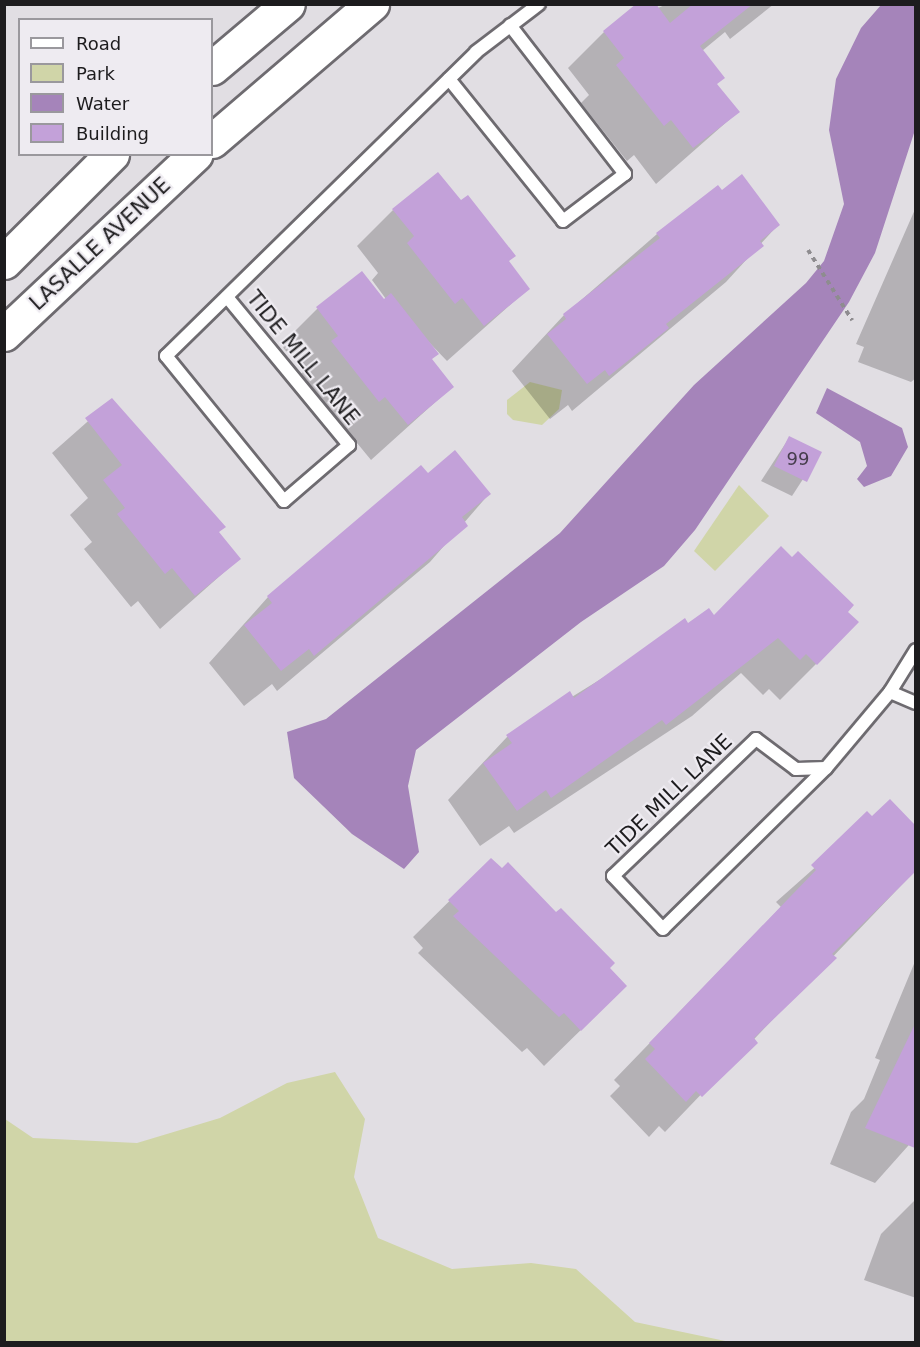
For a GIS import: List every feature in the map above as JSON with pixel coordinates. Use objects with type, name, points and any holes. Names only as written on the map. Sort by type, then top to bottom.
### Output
[{"type":"main road","points":[[213,67],[288,4]]},
{"type":"main road","points":[[213,140],[372,4]]},
{"type":"main road","points":[[4,262],[110,156]]},
{"type":"main road","name":"LASALLE AVENUE","points":[[4,334],[194,156]]},
{"type":"lane","name":"TIDE MILL LANE","points":[[227,297],[349,445],[284,501],[166,356],[449,79],[510,25],[539,4]]},
{"type":"lane","points":[[449,79],[563,221],[625,174],[510,25]]},
{"type":"lane","name":"TIDE MILL LANE","points":[[826,768],[796,770],[756,738],[613,876],[663,929],[826,768],[890,692],[915,650]]},
{"type":"lane","points":[[890,692],[915,703]]},
{"type":"path","points":[[808,250],[852,320]]},
{"type":"green space","points":[[530,382],[562,390],[559,409],[542,425],[513,420],[507,414],[507,400]]},
{"type":"green space","points":[[739,485],[769,516],[715,571],[694,551]]},
{"type":"green space","points":[[335,1072],[365,1119],[354,1177],[378,1238],[452,1269],[531,1263],[576,1269],[635,1322],[730,1342],[5,1342],[5,1119],[33,1138],[137,1143],[220,1118],[287,1083]]},
{"type":"water","points":[[881,5],[915,5],[915,130],[875,253],[849,302],[695,530],[664,566],[581,622],[416,750],[408,786],[419,852],[404,869],[352,834],[294,778],[287,732],[326,719],[560,533],[694,385],[806,283],[824,261],[844,204],[829,130],[836,79],[861,28]]},
{"type":"water","points":[[827,388],[902,428],[908,447],[891,476],[864,487],[857,479],[867,466],[860,442],[816,413]]},
{"type":"building","points":[[636,4],[656,4],[670,23],[693,4],[753,4],[700,46],[725,78],[717,84],[740,112],[693,148],[671,120],[664,126],[616,65],[624,58],[603,31]]},
{"type":"building","points":[[438,172],[461,200],[468,195],[516,256],[509,261],[530,289],[484,326],[462,298],[455,304],[407,243],[414,236],[392,209]]},
{"type":"building","points":[[742,174],[780,225],[760,241],[764,246],[666,324],[669,328],[609,376],[605,370],[587,384],[547,334],[566,319],[563,314],[660,238],[656,233],[718,185],[722,190]]},
{"type":"building","points":[[362,271],[384,299],[391,293],[439,354],[432,359],[454,387],[408,425],[385,397],[379,402],[331,341],[338,336],[316,307]]},
{"type":"building","points":[[112,398],[226,527],[219,532],[241,559],[195,596],[172,568],[165,574],[117,514],[125,508],[103,480],[122,465],[85,418]]},
{"type":"building","points":[[789,436],[822,452],[807,482],[774,466]]},
{"type":"building","points":[[455,450],[491,494],[462,517],[468,526],[314,656],[309,649],[281,671],[244,625],[272,603],[267,596],[421,465],[428,473]]},
{"type":"building","points":[[781,546],[792,557],[798,551],[854,605],[848,612],[859,622],[817,665],[806,654],[800,660],[778,638],[666,725],[662,720],[551,798],[546,790],[517,811],[483,763],[512,743],[506,735],[570,691],[574,698],[685,618],[688,623],[709,608],[714,615]]},
{"type":"building","points":[[890,799],[915,825],[915,872],[832,954],[837,958],[754,1038],[758,1043],[702,1097],[696,1091],[686,1102],[645,1059],[655,1049],[649,1043],[816,870],[811,865],[867,811],[872,816]]},
{"type":"building","points":[[491,858],[502,868],[508,862],[556,912],[561,908],[615,963],[610,968],[627,986],[581,1031],[564,1013],[559,1017],[453,916],[459,911],[448,900]]},
{"type":"building","points":[[915,1026],[915,1148],[865,1128]]}]
